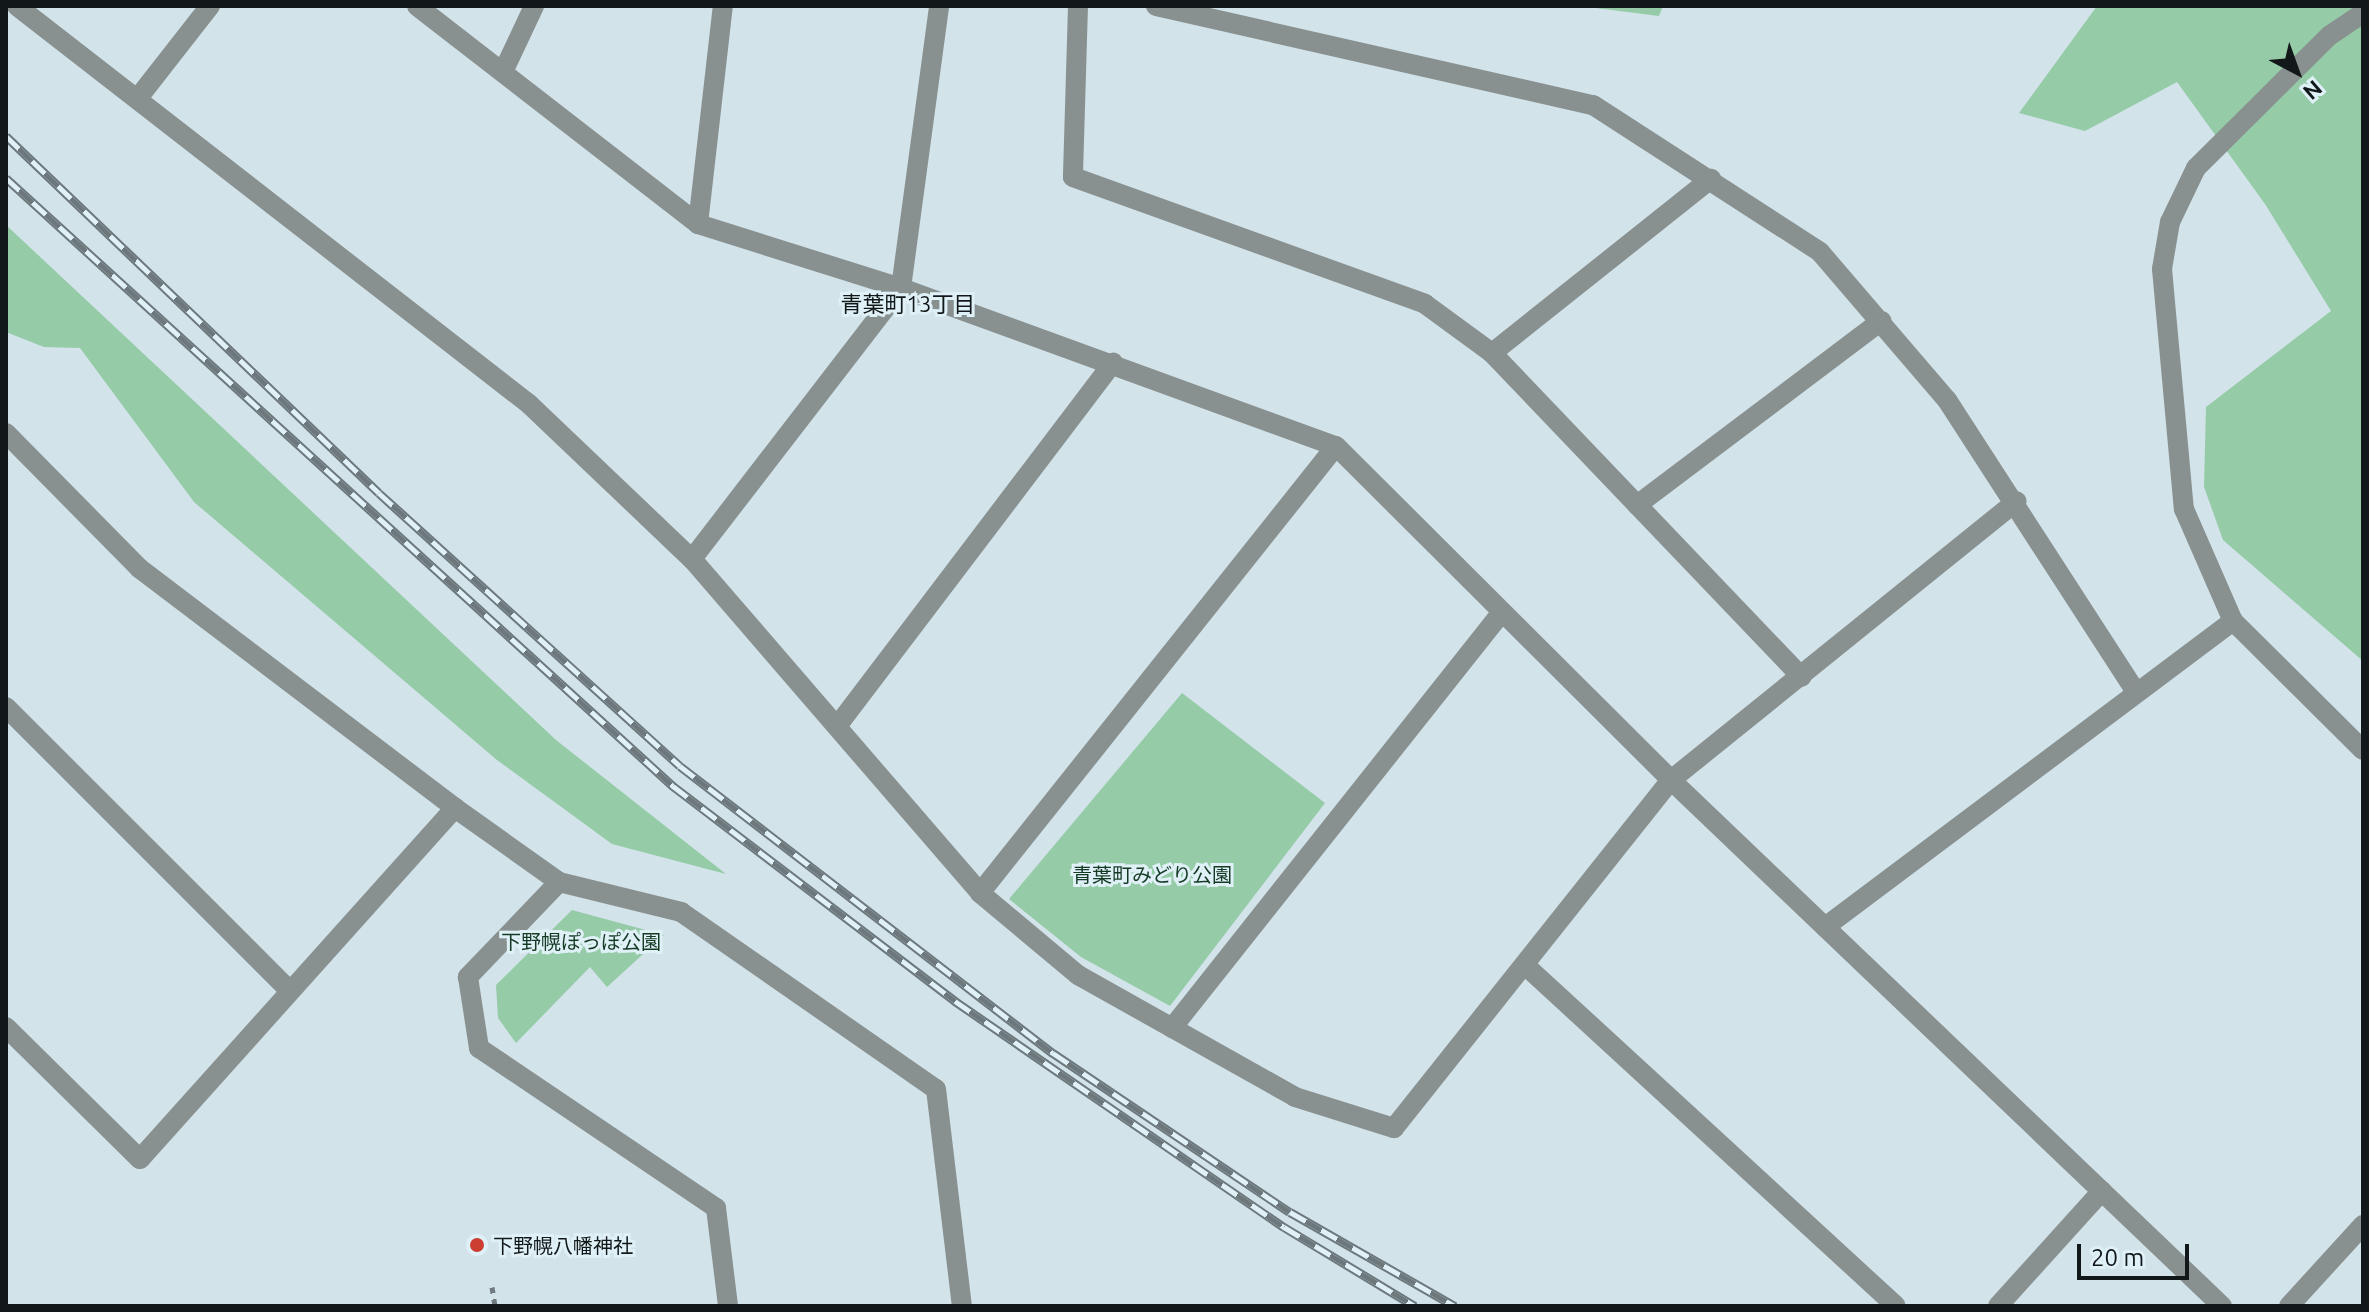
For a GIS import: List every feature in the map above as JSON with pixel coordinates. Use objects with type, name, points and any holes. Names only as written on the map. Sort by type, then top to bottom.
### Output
[{"type":"street","points":[[17,6],[529,404],[692,559],[980,893],[1078,975],[1295,1097],[1394,1128],[1671,780],[2017,501]]},
{"type":"street","points":[[138,98],[210,6]]},
{"type":"street","points":[[417,6],[698,224],[901,288],[1336,446],[1671,780],[2222,1306]]},
{"type":"street","points":[[503,72],[534,6]]},
{"type":"street","points":[[698,224],[723,6]]},
{"type":"street","points":[[692,559],[901,288],[939,6]]},
{"type":"street","points":[[1078,6],[1073,177],[1425,304],[1492,353],[1802,677]]},
{"type":"street","points":[[1156,6],[1593,105],[1820,252],[1881,321],[2017,501],[2136,692]]},
{"type":"street","points":[[2363,13],[2330,35],[2196,168],[2170,222],[2162,269],[2184,509],[2233,621],[2363,750]]},
{"type":"street","points":[[1492,353],[1711,179]]},
{"type":"street","points":[[1637,505],[1881,321]]},
{"type":"street","points":[[838,725],[1113,363]]},
{"type":"street","points":[[6,433],[139,568],[455,808],[559,882],[681,912],[936,1089],[962,1306]]},
{"type":"street","points":[[980,893],[1336,446]]},
{"type":"street","points":[[1172,1028],[1502,612]]},
{"type":"street","points":[[1825,927],[2233,621]]},
{"type":"street","points":[[6,707],[289,990]]},
{"type":"street","points":[[6,1027],[140,1159],[455,808]]},
{"type":"street","points":[[559,882],[468,977],[479,1048],[716,1208],[728,1306]]},
{"type":"street","points":[[1526,966],[1896,1306]]},
{"type":"street","points":[[1998,1306],[2102,1191]]},
{"type":"street","points":[[2289,1306],[2363,1225]]},
{"type":"path","points":[[492,1287],[495,1306]]},
{"type":"green space","points":[[1580,6],[1663,6],[1659,16]]},
{"type":"green space","points":[[2097,6],[2363,6],[2363,661],[2223,540],[2204,487],[2206,407],[2331,311],[2265,204],[2177,82],[2085,131],[2019,113]]},
{"type":"green space","points":[[6,225],[556,740],[726,874],[612,844],[497,760],[194,502],[80,348],[44,347],[6,332]]},
{"type":"green space","name":"青葉町みどり公園","points":[[1182,693],[1325,803],[1170,1006],[1081,957],[1009,899]]},
{"type":"green space","name":"下野幌ぽっぽ公園","points":[[572,910],[664,935],[607,987],[590,967],[516,1043],[498,1018],[496,985]]},
{"type":"railway","points":[[6,136],[379,493],[680,766],[1053,1053],[1290,1212],[1455,1306]]},
{"type":"railway","points":[[6,178],[673,786],[955,1001],[1284,1227],[1415,1306]]},
{"type":"place","name":"下野幌八幡神社","points":[[477,1245]]},
{"type":"district","name":"青葉町13丁目","points":[[908,304]]}]
